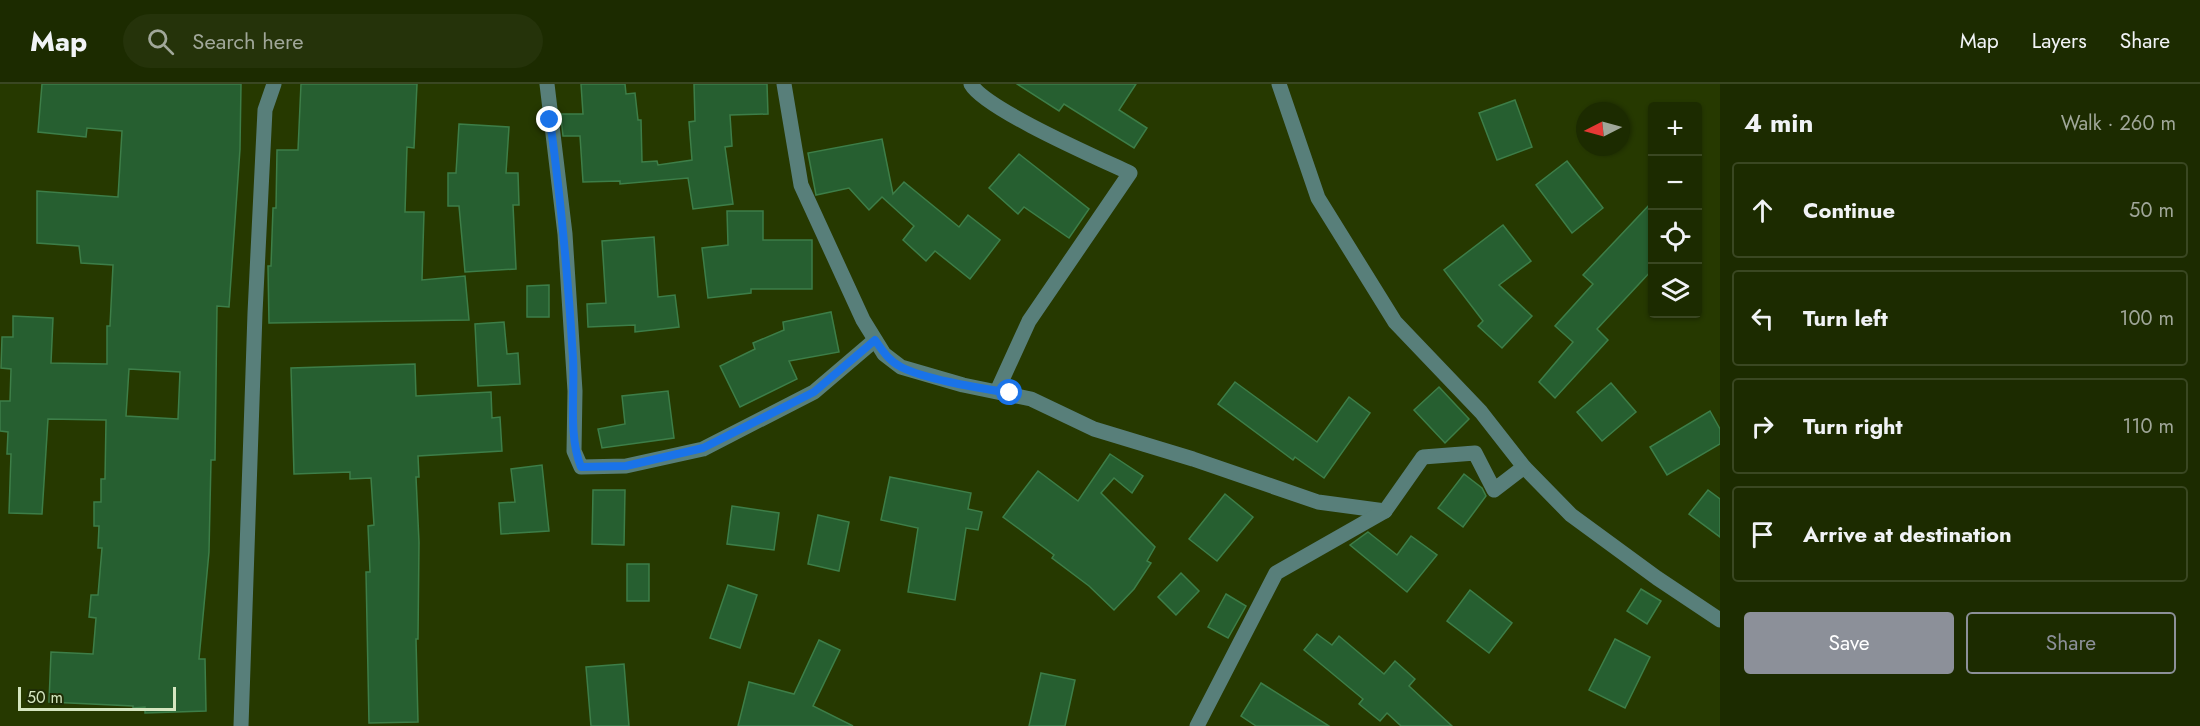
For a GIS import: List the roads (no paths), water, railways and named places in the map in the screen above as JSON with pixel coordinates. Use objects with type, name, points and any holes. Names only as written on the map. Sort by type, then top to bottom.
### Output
[{"type":"street","points":[[242,726],[255,313],[265,110],[274,84]]},
{"type":"street","points":[[547,84],[565,234],[575,391],[574,451],[581,467],[626,466],[703,448],[814,392],[875,340]]},
{"type":"street","points":[[784,84],[801,185],[863,320],[884,354],[901,367],[963,385],[1031,399],[1094,429],[1193,459],[1318,502],[1385,511]]},
{"type":"street","points":[[971,84],[976,93],[1021,120],[1130,173],[1029,321],[997,391]]},
{"type":"street","points":[[1279,84],[1318,198],[1395,322],[1481,412],[1524,467],[1571,515],[1657,578],[1720,620]]},
{"type":"street","points":[[1197,726],[1276,573],[1385,511],[1423,457],[1475,453],[1494,490],[1524,467]]}]
